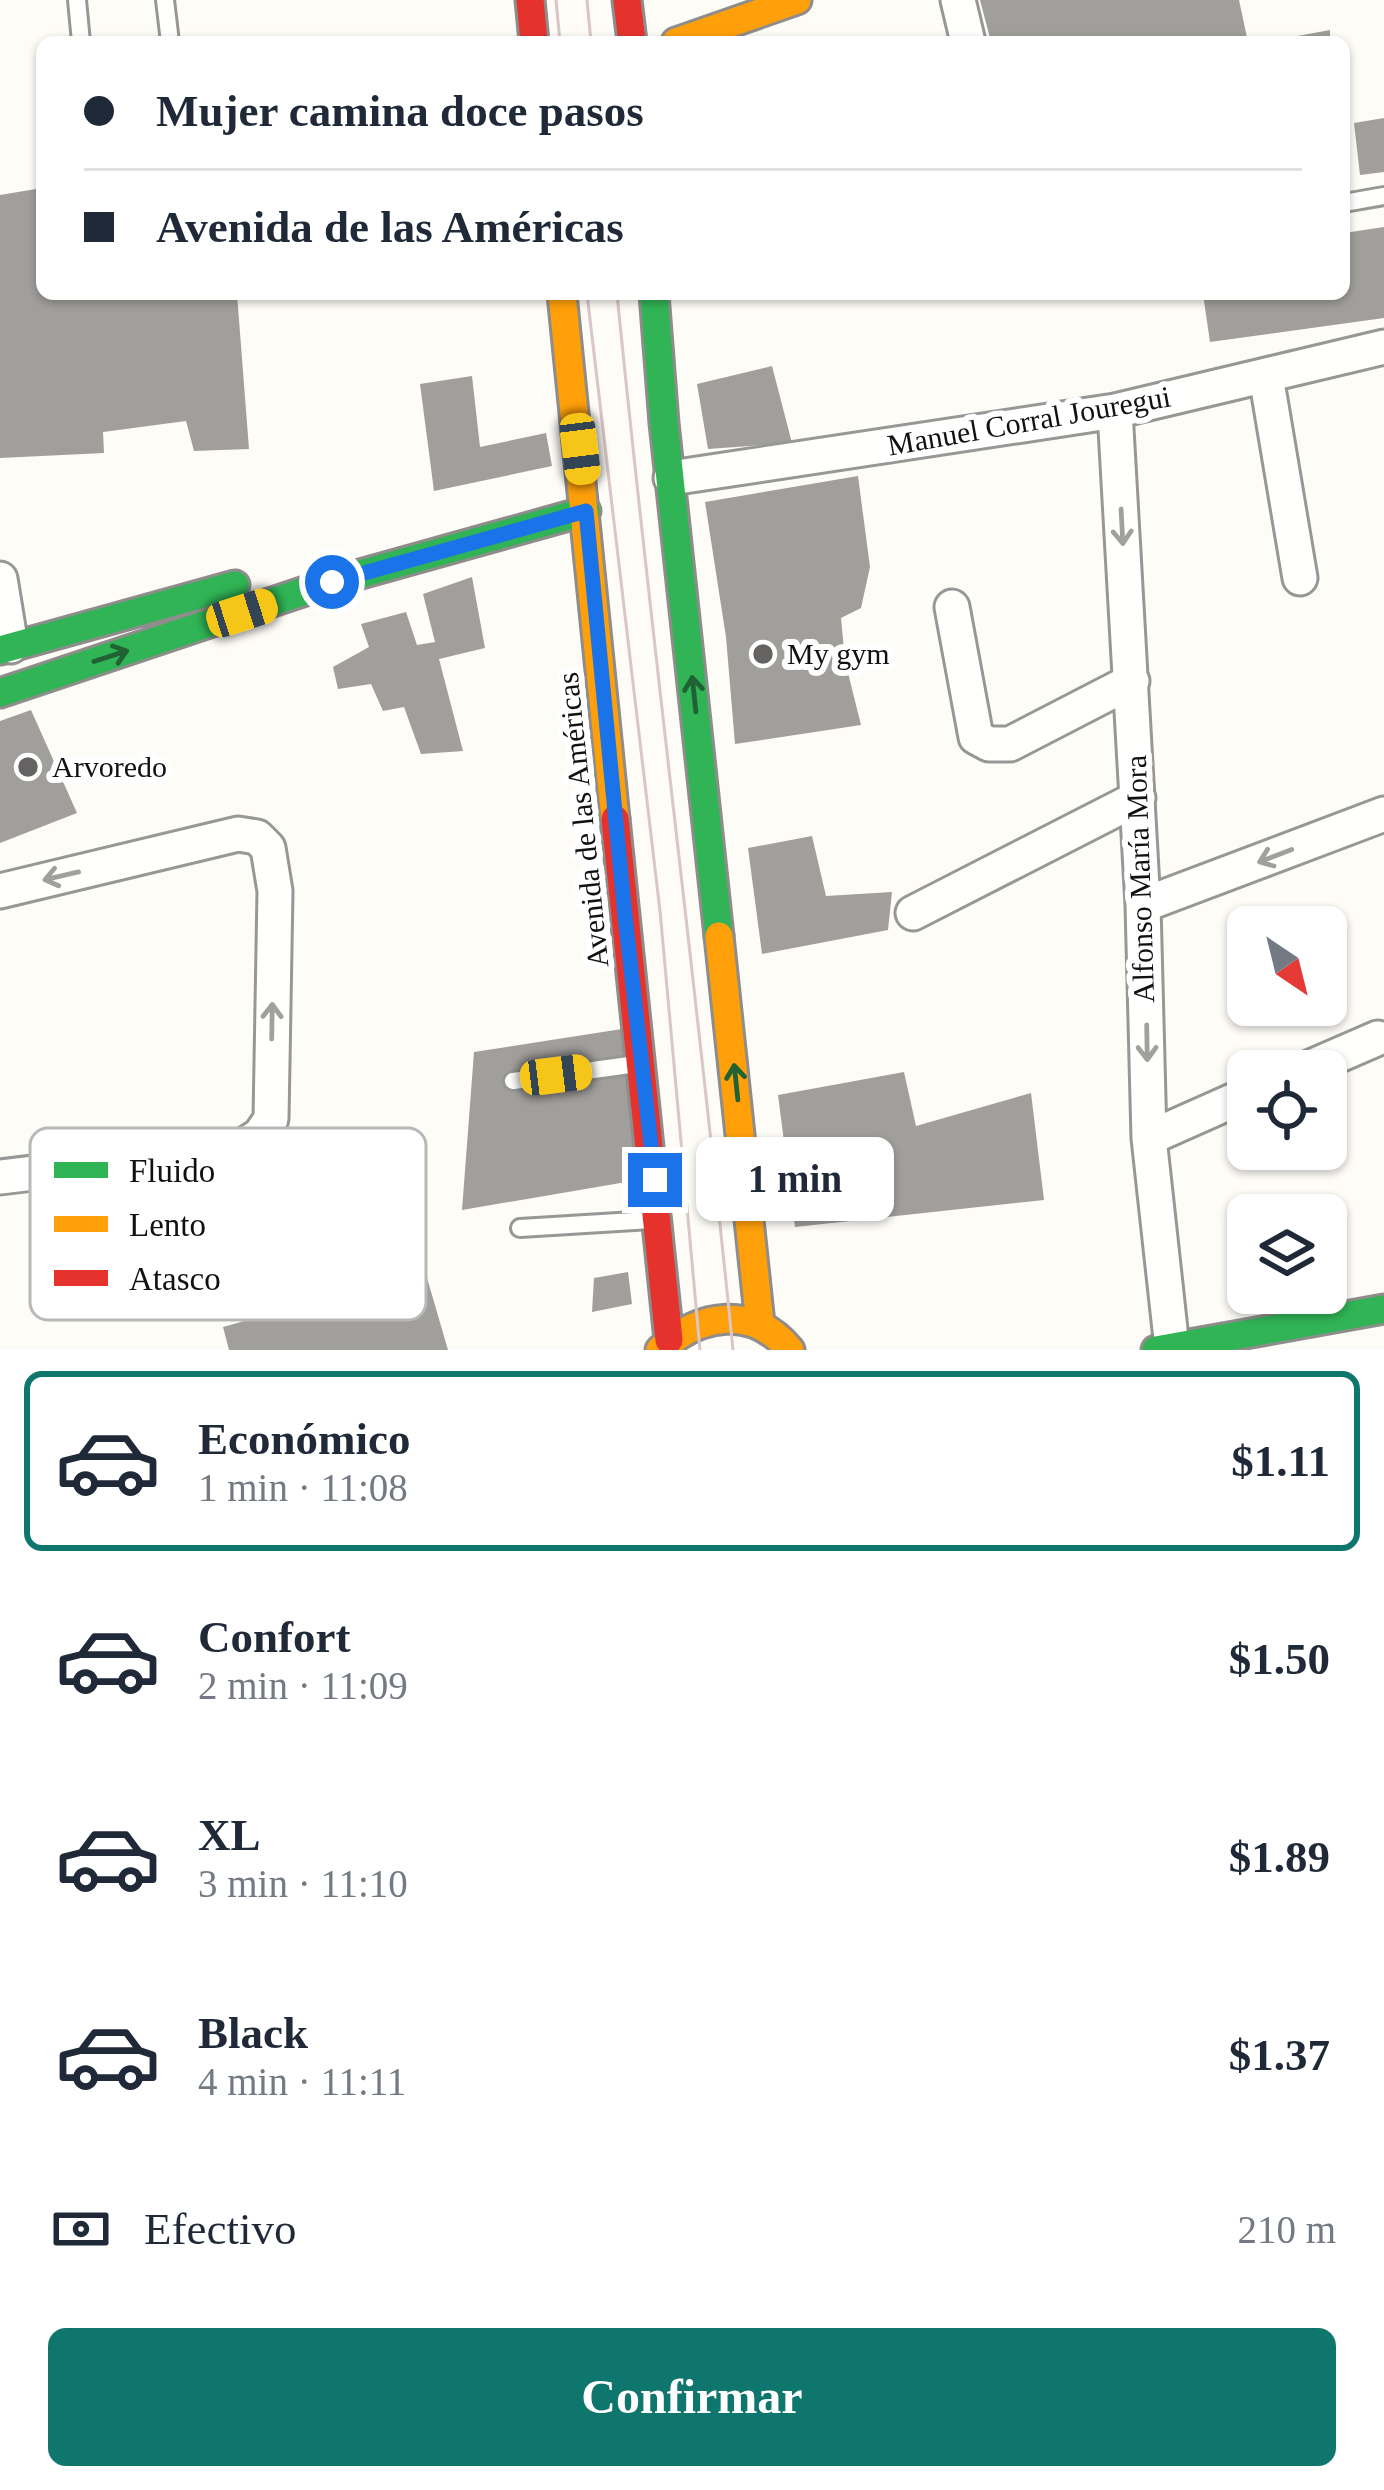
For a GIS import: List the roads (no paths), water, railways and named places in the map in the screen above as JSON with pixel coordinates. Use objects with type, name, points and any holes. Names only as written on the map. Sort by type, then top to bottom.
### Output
[{"type":"main road","points":[[530,0],[533,36]]},
{"type":"main road","points":[[627,0],[631,36]]},
{"type":"main road","points":[[693,36],[797,0]]},
{"type":"main road","name":"Avenida de las Américas","points":[[563,300],[660,1219],[664,1345]]},
{"type":"main road","points":[[655,300],[760,1324],[790,1350]]},
{"type":"main road","points":[[6,648],[585,499]]},
{"type":"main road","points":[[0,693],[585,499]]},
{"type":"main road","points":[[1164,1349],[1384,1309]]},
{"type":"main road","name":"Avenida de las Américas","points":[[664,1345],[697,1324],[713,1320],[760,1324]]},
{"type":"street","points":[[958,0],[967,36]]},
{"type":"street","name":"Manuel Corral Jouregui","points":[[671,478],[1115,411],[1384,347]]},
{"type":"street","points":[[1266,376],[1300,578]]},
{"type":"street","name":"Alfonso María Mora","points":[[1115,411],[1138,798],[1149,1138],[1164,1349]]},
{"type":"street","points":[[0,579],[6,648]]},
{"type":"street","points":[[952,607],[976,736],[988,744],[1010,744],[1132,681]]},
{"type":"street","points":[[913,914],[1138,798]]},
{"type":"street","points":[[1143,905],[1384,814]]},
{"type":"street","points":[[0,891],[238,834],[257,837],[268,848],[275,891],[271,1119],[265,1128]]},
{"type":"street","points":[[1347,1051],[1378,1038]]},
{"type":"street","points":[[1149,1138],[1227,1103]]},
{"type":"street","points":[[0,1177],[30,1173]]},
{"type":"lane","points":[[77,0],[80,36]]},
{"type":"lane","points":[[165,0],[169,36]]},
{"type":"lane","points":[[1350,202],[1384,196]]},
{"type":"lane","points":[[513,1081],[642,1064]]},
{"type":"lane","points":[[520,1228],[660,1219]]},
{"type":"tram line","points":[[556,0],[559,36]]},
{"type":"tram line","points":[[587,0],[590,36]]},
{"type":"tram line","points":[[588,300],[660,911],[700,1350]]},
{"type":"tram line","points":[[618,300],[733,1350]]},
{"type":"place","name":"My gym","points":[[763,654]]},
{"type":"place","name":"Arvoredo","points":[[28,767]]}]
